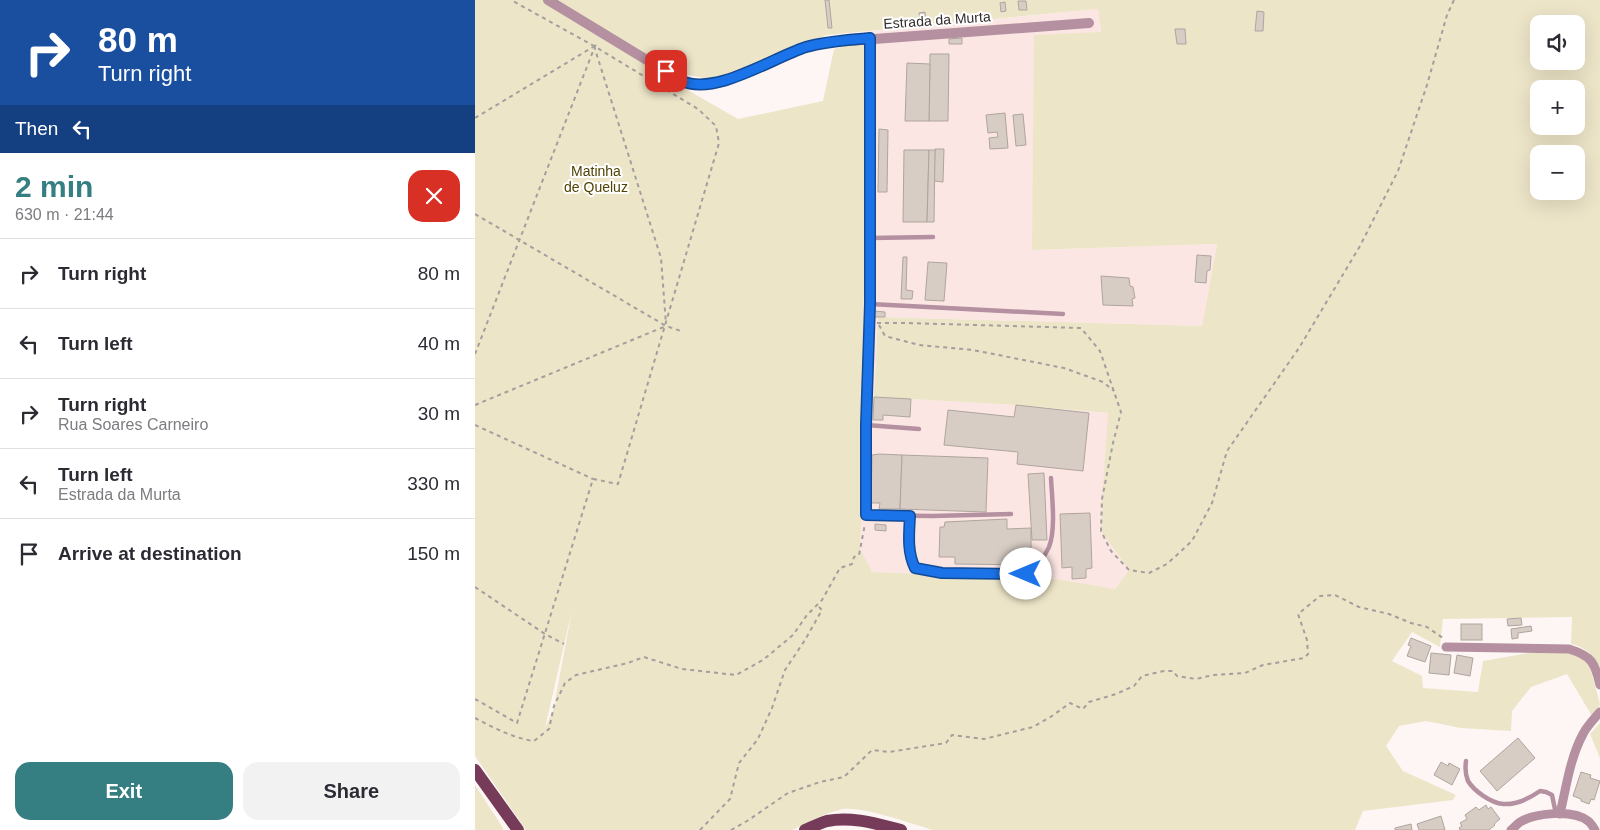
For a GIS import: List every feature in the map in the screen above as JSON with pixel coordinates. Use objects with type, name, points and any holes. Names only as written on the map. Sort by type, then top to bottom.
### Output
[{"type":"main road","points":[[475,770],[518,830]]},
{"type":"main road","points":[[805,830],[826,821],[850,819],[901,830]]},
{"type":"street","name":"Estrada da Murta","points":[[548,0],[683,82],[696,85],[718,84],[803,48],[821,43],[1089,22]]},
{"type":"street","points":[[866,515],[866,425],[870,304],[870,38]]},
{"type":"street","points":[[1450,647],[1569,649],[1585,655],[1591,660],[1597,670],[1600,685]]},
{"type":"street","points":[[1558,814],[1582,735],[1600,712]]},
{"type":"street","points":[[1511,830],[1520,822],[1535,816],[1558,814],[1575,815],[1589,821],[1595,830]]},
{"type":"lane","points":[[870,238],[933,236]]},
{"type":"lane","points":[[870,304],[1063,314]]},
{"type":"lane","points":[[866,425],[919,430]]},
{"type":"lane","points":[[910,516],[909,540],[911,559],[915,568],[942,573],[1026,574],[1039,563],[1049,548],[1052,534],[1051,478]]},
{"type":"lane","points":[[866,515],[1011,514]]},
{"type":"lane","points":[[1466,761],[1465,772],[1468,780],[1482,795],[1502,804],[1532,797],[1540,791],[1546,792],[1552,795],[1558,814]]},
{"type":"path","points":[[475,424],[593,479],[619,484],[719,143],[716,126],[698,109],[594,46],[511,0]]},
{"type":"path","points":[[1114,391],[1103,382],[1064,368],[973,350],[919,345],[885,336],[878,323],[1081,328],[1100,351],[1114,391],[1121,412],[1102,499],[1101,531],[1111,552],[1129,570],[1149,573],[1167,564],[1192,541],[1212,503],[1227,451],[1299,348],[1360,246],[1398,171],[1453,0]]},
{"type":"path","points":[[475,354],[598,38]]},
{"type":"path","points":[[475,118],[594,46]]},
{"type":"path","points":[[594,46],[661,258],[666,326]]},
{"type":"path","points":[[475,214],[666,326],[681,331]]},
{"type":"path","points":[[475,404],[666,326]]},
{"type":"path","points":[[475,699],[517,723],[593,479]]},
{"type":"path","points":[[475,718],[501,732],[535,741],[549,729],[554,706],[565,683],[577,675],[643,657],[682,669],[736,675],[763,660],[793,635],[807,615],[822,600],[840,568],[852,564],[853,557],[859,554],[866,515]]},
{"type":"path","points":[[475,587],[545,634],[564,644]]},
{"type":"path","points":[[731,830],[788,793],[820,782],[843,778],[872,750],[889,752],[946,743],[952,735],[983,739],[1033,727],[1070,703],[1083,709],[1089,702],[1116,694],[1134,686],[1142,676],[1164,671],[1173,671],[1177,676],[1196,679],[1213,675],[1245,673],[1263,665],[1303,658],[1309,654],[1307,640],[1298,614],[1320,596],[1335,595],[1359,607],[1389,614],[1427,627],[1445,640],[1450,647]]},
{"type":"path","points":[[701,830],[730,799],[739,763],[758,738],[772,708],[785,670],[822,610],[817,604]]},
{"type":"shaded area","points":[[1098,9],[1101,32],[1032,250],[1217,244],[1202,326],[878,317],[874,397],[1016,405],[1109,413],[1101,531],[1129,570],[1114,590],[1056,579],[872,572],[860,548],[867,46],[864,32]]},
{"type":"green space","name":"Matinha de Queluz","points":[[475,0],[1600,0],[1600,671],[1589,653],[1581,647],[1571,644],[1572,617],[1443,619],[1440,647],[1412,632],[1392,661],[1422,676],[1423,688],[1478,692],[1483,661],[1529,653],[1569,653],[1577,655],[1589,663],[1600,704],[1598,710],[1592,716],[1567,674],[1531,687],[1512,711],[1511,731],[1461,728],[1426,721],[1399,726],[1386,746],[1403,771],[1456,795],[1453,800],[1363,811],[1355,830],[933,830],[888,816],[862,810],[843,809],[817,818],[792,830],[526,830],[475,756]],"holes":[[[1098,9],[1101,32],[1034,35],[1032,250],[1217,244],[1202,326],[878,317],[874,397],[1016,405],[1108,413],[1101,531],[1129,570],[1115,589],[1056,579],[872,572],[860,548],[867,46],[870,39],[834,49],[823,101],[738,119],[672,81],[683,74],[704,78],[733,73],[827,35]],[[572,610],[554,706],[559,697],[545,728]]]},
{"type":"green space","points":[[1600,723],[1600,758],[1590,734]]},
{"type":"green space","points":[[475,785],[503,828],[503,830],[475,830]]},
{"type":"building","points":[[825,0],[829,0],[832,28],[828,28]]},
{"type":"building","points":[[1018,1],[1026,1],[1027,10],[1019,10]]},
{"type":"building","points":[[1005,2],[1006,11],[1001,12],[1000,3]]},
{"type":"building","points":[[1257,11],[1264,12],[1263,31],[1255,31]]},
{"type":"building","points":[[925,12],[926,27],[921,27],[919,13]]},
{"type":"building","points":[[1175,29],[1185,29],[1186,44],[1177,44]]},
{"type":"building","points":[[962,38],[962,44],[949,44],[949,39]]},
{"type":"building","points":[[930,54],[949,54],[948,121],[929,121]]},
{"type":"building","points":[[907,63],[930,64],[929,121],[905,121]]},
{"type":"building","points":[[1005,113],[1008,148],[990,149],[989,138],[998,137],[997,132],[988,133],[986,115]]},
{"type":"building","points":[[1023,114],[1026,145],[1016,146],[1013,115]]},
{"type":"building","points":[[879,129],[888,130],[887,192],[878,192]]},
{"type":"building","points":[[935,149],[944,149],[943,182],[934,181]]},
{"type":"building","points":[[904,150],[929,150],[927,222],[903,222]]},
{"type":"building","points":[[929,150],[935,150],[934,222],[927,222]]},
{"type":"building","points":[[1197,255],[1211,256],[1210,270],[1207,271],[1206,283],[1195,282]]},
{"type":"building","points":[[903,257],[907,257],[906,290],[913,291],[912,299],[901,299]]},
{"type":"building","points":[[928,262],[947,263],[944,301],[925,300]]},
{"type":"building","points":[[1101,276],[1129,278],[1135,298],[1132,299],[1133,306],[1103,305]]},
{"type":"building","points":[[874,311],[885,312],[885,317],[874,317]]},
{"type":"building","points":[[874,397],[911,399],[910,417],[883,415],[883,420],[873,420]]},
{"type":"building","points":[[1016,405],[1089,413],[1083,471],[1017,464],[1018,452],[944,445],[948,410],[1014,417]]},
{"type":"building","points":[[872,455],[902,455],[900,509],[879,509],[880,503],[871,503]]},
{"type":"building","points":[[902,455],[988,458],[986,512],[900,509]]},
{"type":"building","points":[[1044,473],[1047,540],[1032,540],[1028,474]]},
{"type":"building","points":[[1090,513],[1092,568],[1086,569],[1086,578],[1072,579],[1072,567],[1062,568],[1060,514]]},
{"type":"building","points":[[1007,519],[1007,529],[1031,528],[1031,565],[955,564],[955,557],[939,557],[940,527],[944,527],[945,522]]},
{"type":"building","points":[[875,524],[886,525],[886,531],[875,530]]},
{"type":"building","points":[[1521,618],[1522,625],[1508,626],[1507,619]]},
{"type":"building","points":[[1461,624],[1482,624],[1482,640],[1461,640]]},
{"type":"building","points":[[1531,626],[1532,631],[1518,633],[1518,638],[1512,639],[1511,629]]},
{"type":"building","points":[[1411,638],[1431,646],[1425,662],[1407,656],[1411,646],[1408,645]]},
{"type":"building","points":[[1431,653],[1451,655],[1449,675],[1429,673]]},
{"type":"building","points":[[1457,655],[1473,658],[1470,676],[1454,673]]},
{"type":"building","points":[[1518,738],[1535,758],[1497,791],[1480,771]]},
{"type":"building","points":[[1441,762],[1448,766],[1449,763],[1460,769],[1452,785],[1434,775]]},
{"type":"building","points":[[1581,772],[1591,775],[1590,778],[1600,781],[1594,800],[1591,799],[1589,804],[1573,796]]},
{"type":"building","points":[[1486,805],[1488,809],[1491,807],[1500,819],[1495,825],[1489,830],[1460,830],[1459,828],[1462,826],[1460,823],[1467,819],[1465,815],[1476,807],[1479,810]]},
{"type":"building","points":[[1441,816],[1445,830],[1419,830],[1417,824]]},
{"type":"building","points":[[1411,824],[1412,830],[1395,830],[1395,828]]},
{"type":"route","points":[[666,71],[683,82],[696,85],[718,84],[803,48],[821,43],[870,38],[870,304],[866,425],[866,515],[910,516],[909,540],[911,559],[915,568],[942,573],[1026,574]]}]
